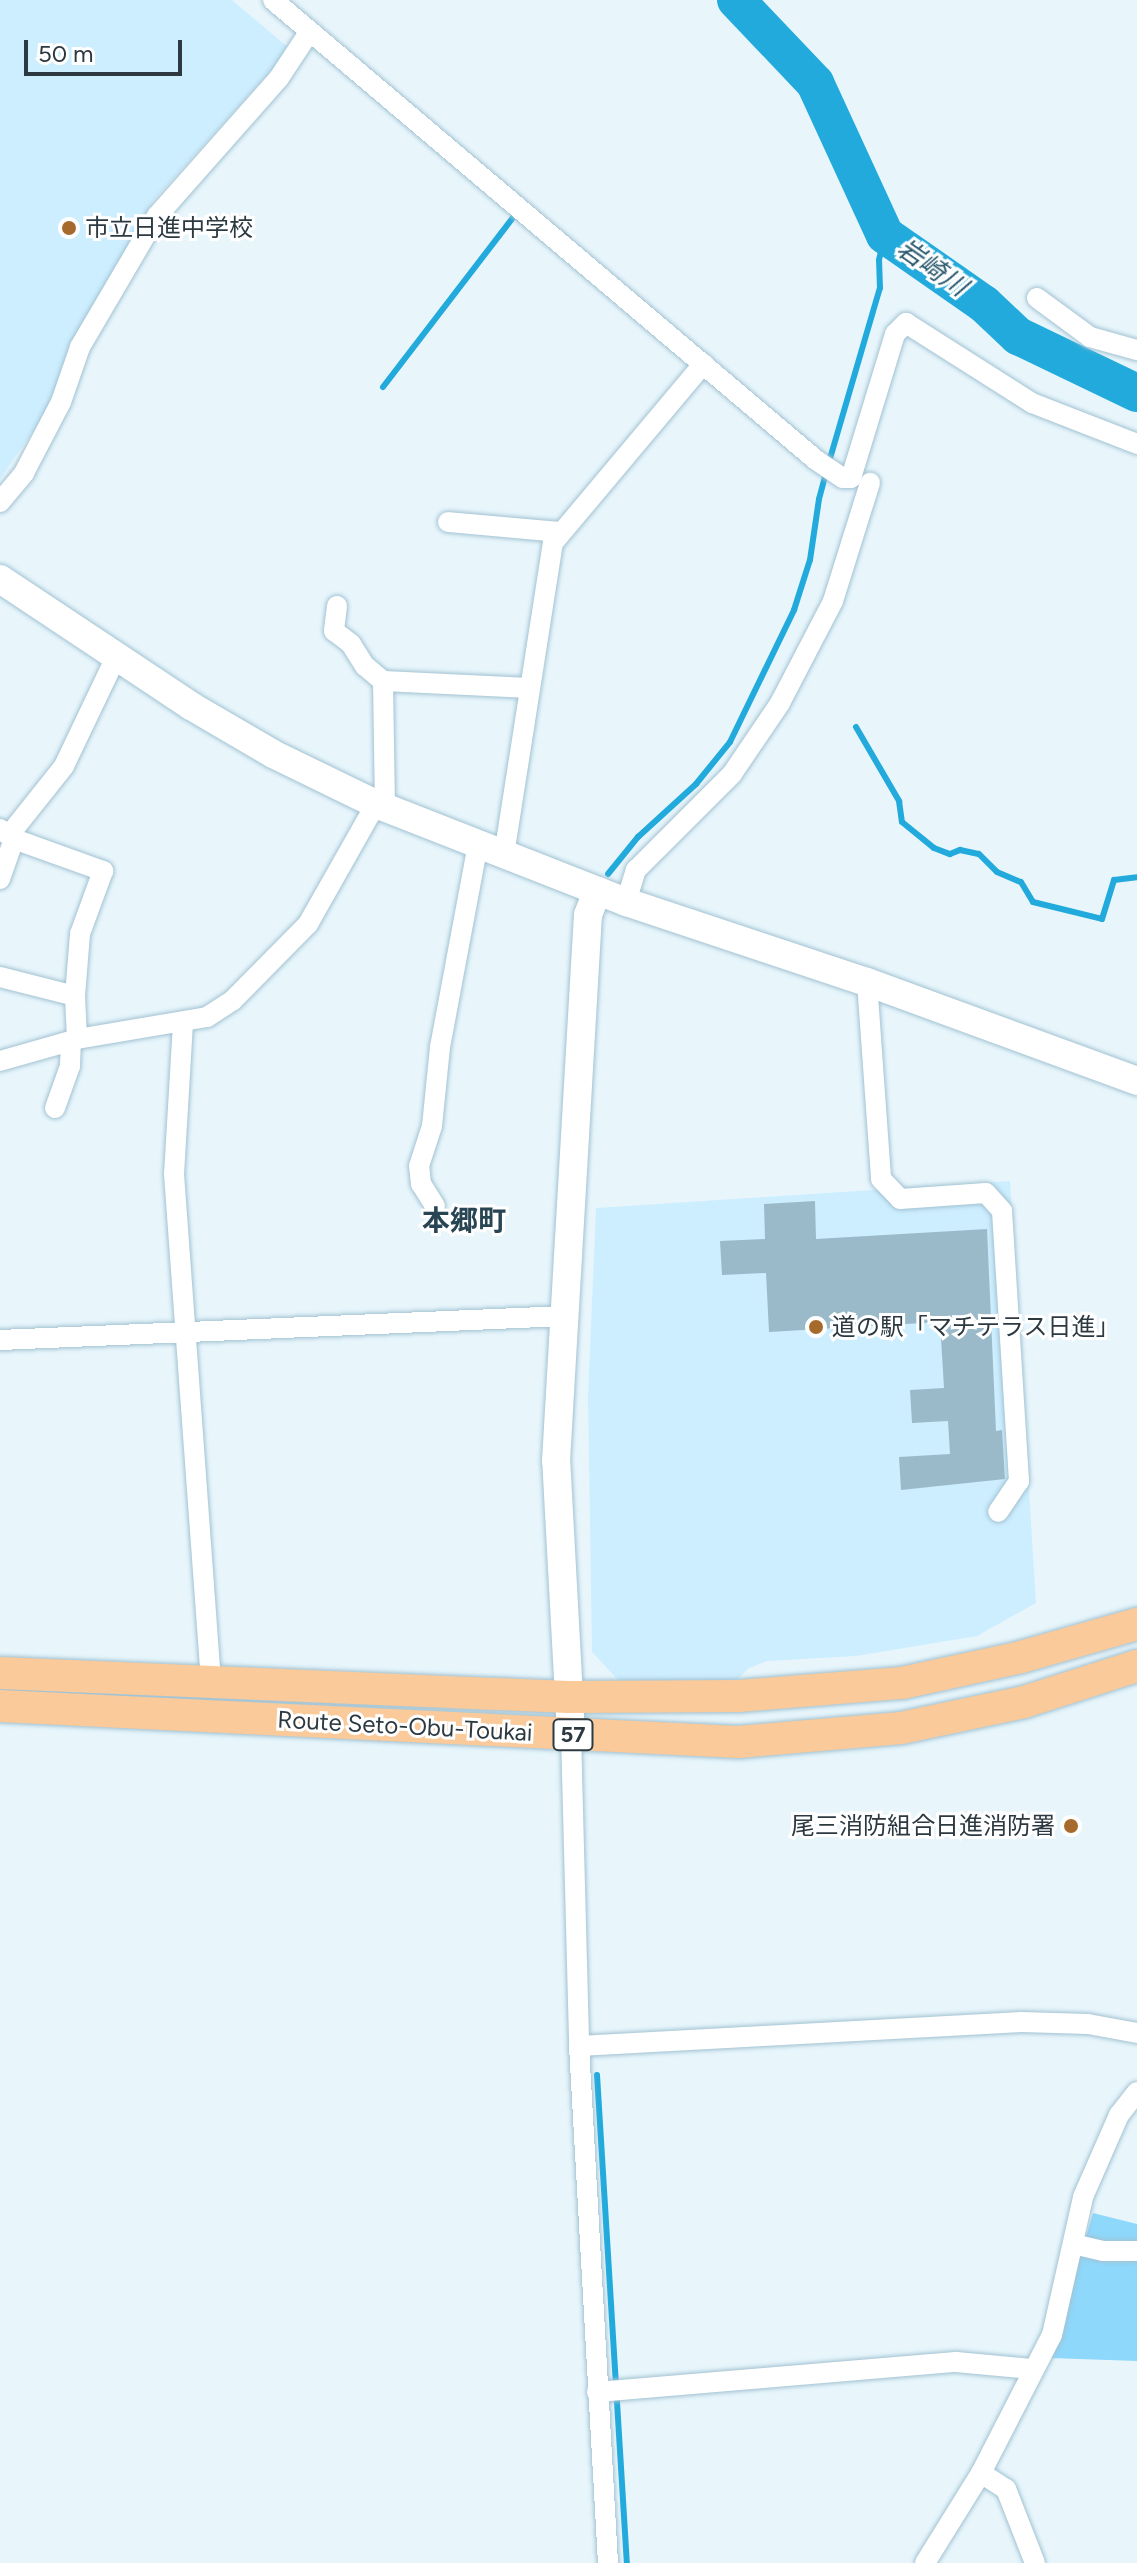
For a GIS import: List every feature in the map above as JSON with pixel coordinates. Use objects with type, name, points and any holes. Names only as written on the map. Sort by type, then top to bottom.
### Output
[{"type":"main road","name":"Route Seto-Obu-Toukai","points":[[0,1673],[568,1697],[739,1696],[902,1683],[1021,1657],[1137,1624]]},
{"type":"main road","name":"Route Seto-Obu-Toukai","points":[[0,1706],[738,1742],[901,1728],[1024,1702],[1137,1666]]},
{"type":"street","points":[[273,0],[816,460],[843,478],[851,478],[895,334],[906,323],[1032,403],[1137,444]]},
{"type":"street","points":[[0,502],[24,473],[61,402],[80,347],[157,216],[279,78],[310,31]]},
{"type":"street","points":[[1037,298],[1090,337],[1137,350]]},
{"type":"street","points":[[504,855],[553,543],[703,364]]},
{"type":"street","points":[[626,902],[636,870],[732,774],[780,703],[833,601],[870,483]]},
{"type":"street","points":[[448,522],[561,532]]},
{"type":"street","points":[[0,579],[115,659],[273,754],[381,806],[504,855],[580,881],[626,902],[867,982],[1137,1081]]},
{"type":"street","points":[[337,606],[334,631],[351,644],[365,666],[383,681],[530,688]]},
{"type":"street","points":[[0,879],[8,834],[64,766],[115,659]]},
{"type":"street","points":[[0,1061],[74,1040],[207,1017],[233,1000],[308,924],[381,806],[383,681]]},
{"type":"street","points":[[8,834],[103,871],[80,934],[74,1040],[70,1066],[55,1108]]},
{"type":"street","points":[[435,1206],[421,1184],[419,1166],[432,1126],[440,1047],[478,844]]},
{"type":"street","points":[[597,891],[588,915],[556,1461],[571,1734],[579,2046],[608,2563]]},
{"type":"street","points":[[0,977],[75,996]]},
{"type":"street","points":[[867,982],[881,1179],[900,1199],[986,1193],[1002,1211],[1019,1481],[998,1512]]},
{"type":"street","points":[[183,1023],[174,1174],[211,1681]]},
{"type":"street","points":[[0,1340],[565,1316]]},
{"type":"street","points":[[579,2046],[1021,2022],[1088,2024],[1137,2033]]},
{"type":"street","points":[[925,2563],[981,2473],[1052,2335],[1083,2197],[1119,2115],[1137,2092]]},
{"type":"street","points":[[1073,2244],[1103,2251],[1137,2251]]},
{"type":"street","points":[[597,2392],[956,2362],[1032,2369]]},
{"type":"street","points":[[981,2473],[1006,2489],[1035,2563]]},
{"type":"shaded area","name":"市立日進中学校","points":[[0,0],[232,0],[290,49],[153,201],[124,254],[67,381],[0,479]]},
{"type":"shaded area","name":"道の駅「マチテラス日進」","points":[[1010,1181],[1036,1603],[977,1636],[856,1656],[767,1661],[749,1668],[738,1679],[724,1682],[620,1682],[592,1652],[588,1397],[596,1208]]},
{"type":"shaded area","points":[[1093,2213],[1137,2224],[1137,2361],[1050,2358]]},
{"type":"building","name":"道の駅「マチテラス日進」","points":[[815,1201],[816,1239],[987,1229],[996,1431],[1002,1430],[1005,1479],[901,1490],[899,1457],[950,1454],[948,1421],[912,1423],[910,1390],[944,1388],[940,1322],[769,1332],[766,1273],[722,1275],[720,1241],[765,1239],[764,1204]]},
{"type":"waterway","name":"岩崎川","points":[[736,0],[815,83],[885,235],[984,304],[1018,336],[1137,393]]},
{"type":"waterway","points":[[383,387],[514,216]]},
{"type":"waterway","points":[[829,462],[880,288],[879,260],[885,235]]},
{"type":"waterway","points":[[608,874],[638,837],[696,784],[730,742],[794,610],[810,560],[826,473]]},
{"type":"waterway","points":[[856,727],[899,801],[902,822],[934,848],[950,854],[960,850],[979,854],[997,872],[1021,882],[1033,902],[1102,919],[1114,880],[1137,877]]},
{"type":"waterway","points":[[597,2075],[627,2563]]},
{"type":"place","name":"市立日進中学校","points":[[69,228]]},
{"type":"place","name":"道の駅「マチテラス日進」","points":[[816,1327]]},
{"type":"place","name":"尾三消防組合日進消防署","points":[[1071,1826]]},
{"type":"district","name":"本郷町","points":[[464,1220]]}]
